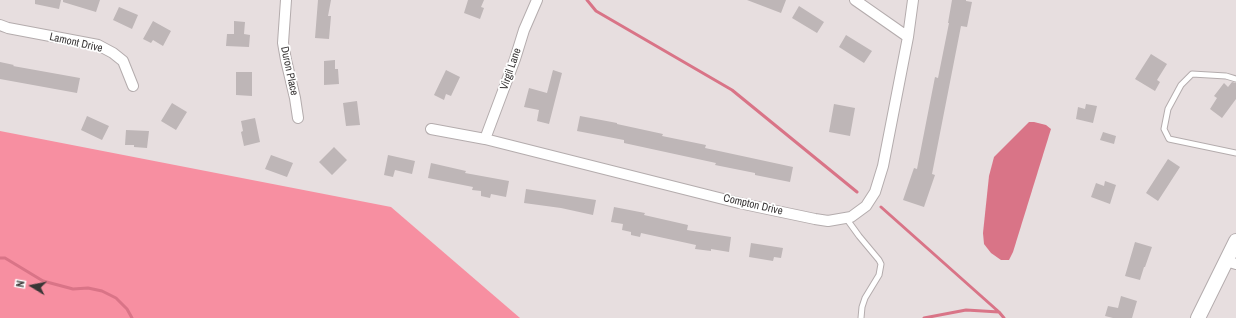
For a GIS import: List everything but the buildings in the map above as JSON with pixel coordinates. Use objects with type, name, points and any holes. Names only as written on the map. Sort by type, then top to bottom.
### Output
[{"type":"street","name":"Duron Place","points":[[286,0],[283,43],[298,118]]},
{"type":"street","name":"Virgil Lane","points":[[485,139],[515,59],[524,30],[537,0]]},
{"type":"street","points":[[854,0],[908,36]]},
{"type":"street","name":"Compton Drive","points":[[431,129],[485,139],[739,202],[815,219],[828,221],[851,217],[866,206],[875,192],[883,166],[908,36],[913,0]]},
{"type":"street","name":"Lamont Drive","points":[[0,25],[8,28],[98,46],[113,53],[123,61],[132,86]]},
{"type":"street","points":[[1198,318],[1231,262],[1236,242]]},
{"type":"lane","points":[[1236,79],[1226,76],[1192,74],[1181,85],[1168,108],[1164,129],[1169,139],[1236,153]]},
{"type":"lane","points":[[846,218],[881,264],[879,275],[865,298],[860,318]]},
{"type":"shaded area","points":[[1029,122],[1046,125],[1051,129],[1013,252],[1009,260],[1001,260],[991,253],[984,244],[983,233],[989,176],[994,157]]},
{"type":"shaded area","points":[[0,131],[391,207],[520,318],[0,318]]},
{"type":"waterway","points":[[587,0],[596,11],[732,90],[857,192]]},
{"type":"waterway","points":[[881,207],[1004,318]]},
{"type":"waterway","points":[[0,258],[5,258],[43,281],[73,289],[88,288],[102,291],[116,298],[127,309],[132,318]]},
{"type":"waterway","points":[[924,318],[966,310],[999,312]]}]
